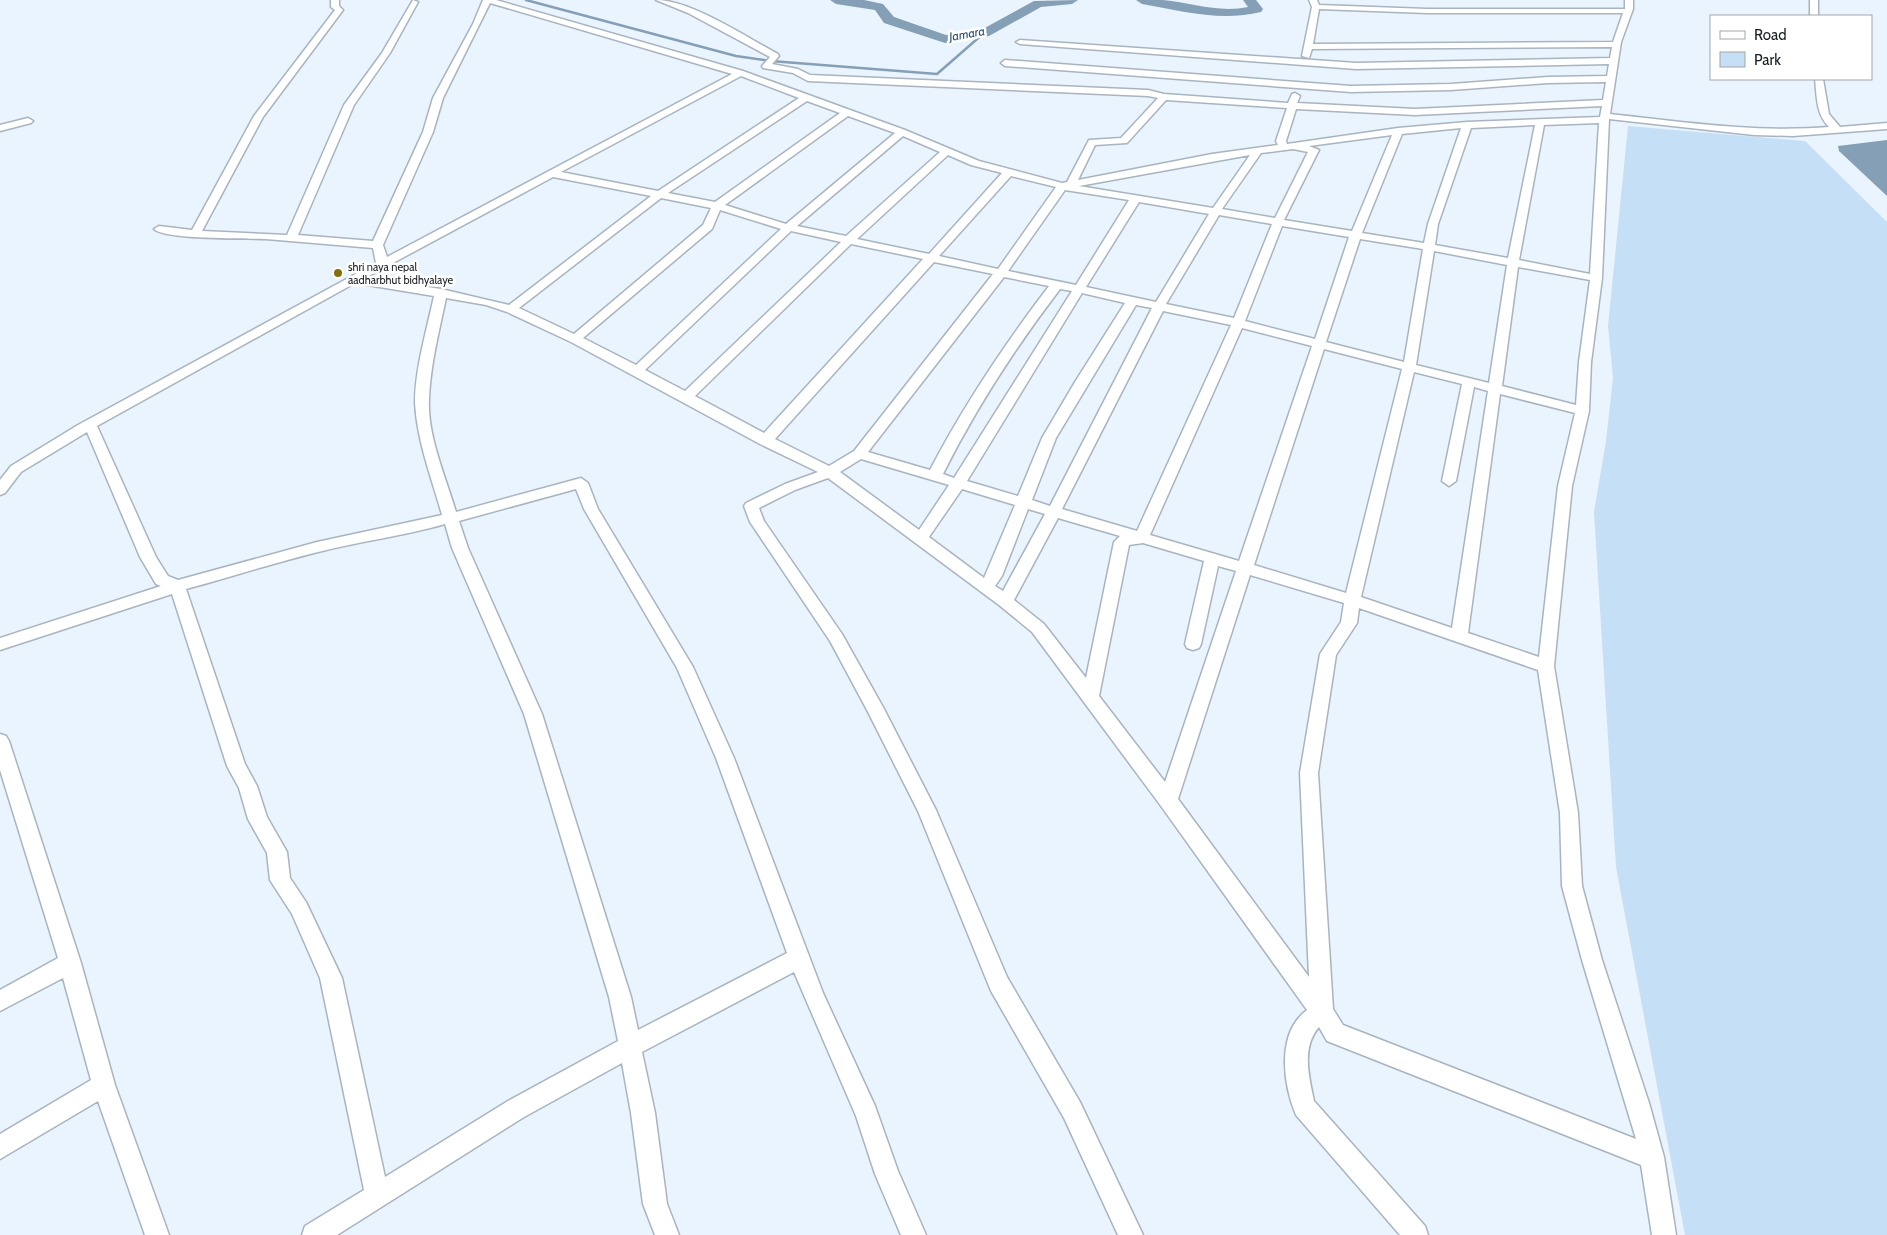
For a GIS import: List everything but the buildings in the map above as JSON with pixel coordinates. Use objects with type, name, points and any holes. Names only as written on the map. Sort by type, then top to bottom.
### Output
[{"type":"street","points":[[195,234],[259,116],[339,10],[336,7],[335,0]]},
{"type":"street","points":[[381,265],[382,258],[377,245],[428,132],[438,98],[478,24],[488,0],[740,73],[902,132],[975,163],[1008,173],[1136,198],[1429,247],[1596,278]]},
{"type":"street","points":[[660,0],[691,11],[775,56],[766,66],[794,70],[808,78],[1148,93],[1164,97],[1415,112],[1606,103]]},
{"type":"street","points":[[1629,0],[1628,11],[1617,44],[1606,103],[1596,278],[1585,362],[1582,410],[1565,486],[1546,666],[1569,813],[1572,886],[1592,960],[1638,1103],[1652,1157],[1664,1235]]},
{"type":"street","points":[[1814,0],[1814,15]]},
{"type":"street","points":[[291,239],[349,105],[386,53],[414,2]]},
{"type":"street","points":[[1284,146],[1281,141],[1302,74],[1314,4],[1427,11],[1628,11]]},
{"type":"street","points":[[1020,42],[1302,74],[1351,88],[1450,87],[1548,80],[1611,79]]},
{"type":"street","points":[[1308,47],[1617,44]]},
{"type":"street","points":[[1006,63],[1152,74],[1302,74],[1403,66],[1524,61],[1614,61]]},
{"type":"street","points":[[0,490],[16,469],[89,425],[353,279],[554,174],[740,73]]},
{"type":"street","points":[[1148,93],[1152,74]]},
{"type":"street","points":[[1819,80],[1824,114],[1829,124],[1837,129]]},
{"type":"street","points":[[1131,1235],[1072,1110],[999,984],[965,906],[928,810],[836,638],[757,522],[751,506],[790,487],[830,472],[859,454],[1067,185],[1092,142],[1124,141],[1164,97]]},
{"type":"street","points":[[511,309],[659,195],[805,98]]},
{"type":"street","points":[[575,339],[708,227],[717,206],[846,113]]},
{"type":"street","points":[[1067,185],[1284,146],[1398,131],[1467,125],[1605,118],[1754,132],[1793,133],[1887,126]]},
{"type":"street","points":[[0,128],[28,121]]},
{"type":"street","points":[[1459,636],[1513,262],[1540,122]]},
{"type":"street","points":[[1322,1012],[1310,773],[1328,654],[1349,623],[1352,600],[1409,367],[1433,224],[1467,125]]},
{"type":"street","points":[[1168,800],[1244,568],[1322,343],[1356,236],[1398,131]]},
{"type":"street","points":[[637,371],[789,227],[902,132]]},
{"type":"street","points":[[1141,539],[1238,323],[1278,222],[1314,150],[1284,146]]},
{"type":"street","points":[[1005,601],[1054,512],[1158,306],[1216,211],[1258,150]]},
{"type":"street","points":[[687,396],[849,240],[946,151]]},
{"type":"street","points":[[765,441],[1008,173]]},
{"type":"street","points":[[554,174],[717,206],[789,227],[933,256],[1238,323],[1582,410]]},
{"type":"street","points":[[921,538],[957,484],[1136,198]]},
{"type":"street","points":[[159,230],[195,234],[377,245]]},
{"type":"street","points":[[353,279],[441,293],[511,309],[687,396],[765,441],[830,472],[921,538],[1038,628],[1168,800],[1322,1012],[1335,1033],[1652,1157]]},
{"type":"street","points":[[934,477],[962,422],[1013,342],[1058,283]]},
{"type":"street","points":[[441,293],[428,354],[422,402],[428,444],[460,548],[533,714],[620,997],[643,1113],[655,1204],[667,1235]]},
{"type":"street","points":[[986,587],[994,576],[1049,438],[1081,382],[1133,300]]},
{"type":"street","points":[[1449,481],[1451,460],[1469,382]]},
{"type":"street","points":[[89,425],[94,432],[148,557],[162,580],[177,586]]},
{"type":"street","points":[[859,454],[1352,600],[1546,666]]},
{"type":"street","points":[[0,644],[177,586],[317,547],[364,536],[409,530],[581,483],[591,509],[685,667],[725,758],[813,995],[867,1114],[887,1174],[914,1235]]},
{"type":"street","points":[[1090,699],[1122,542],[1128,539],[1141,539]]},
{"type":"street","points":[[1194,644],[1212,559]]},
{"type":"street","points":[[177,586],[236,766],[248,786],[258,820],[277,852],[280,880],[299,908],[331,978],[377,1194]]},
{"type":"street","points":[[0,741],[70,963],[104,1085],[157,1235]]},
{"type":"street","points":[[314,1235],[516,1109],[630,1046],[799,958]]},
{"type":"street","points":[[0,1001],[70,963]]},
{"type":"street","points":[[1322,1012],[1310,1021],[1298,1038],[1296,1075],[1304,1107],[1416,1235]]},
{"type":"street","points":[[0,1147],[104,1085]]},
{"type":"green space","points":[[1628,126],[1805,141],[1887,222],[1887,1235],[1685,1235],[1616,867],[1594,512],[1606,441],[1613,378],[1608,326]]},
{"type":"shaded area","points":[[1887,140],[1887,196],[1839,151],[1838,146]]},
{"type":"waterway","points":[[526,0],[736,56],[771,61],[937,74],[984,33]]},
{"type":"waterway","name":"Jamara","points":[[836,0],[852,1],[879,7],[889,20],[945,39],[984,33],[1038,4],[1072,0]]},
{"type":"waterway","name":"Jamara","points":[[1142,0],[1213,13],[1242,12],[1257,9],[1249,0]]},
{"type":"place","name":"shri naya nepal aadharbhut bidhyalaye","points":[[338,273]]}]
